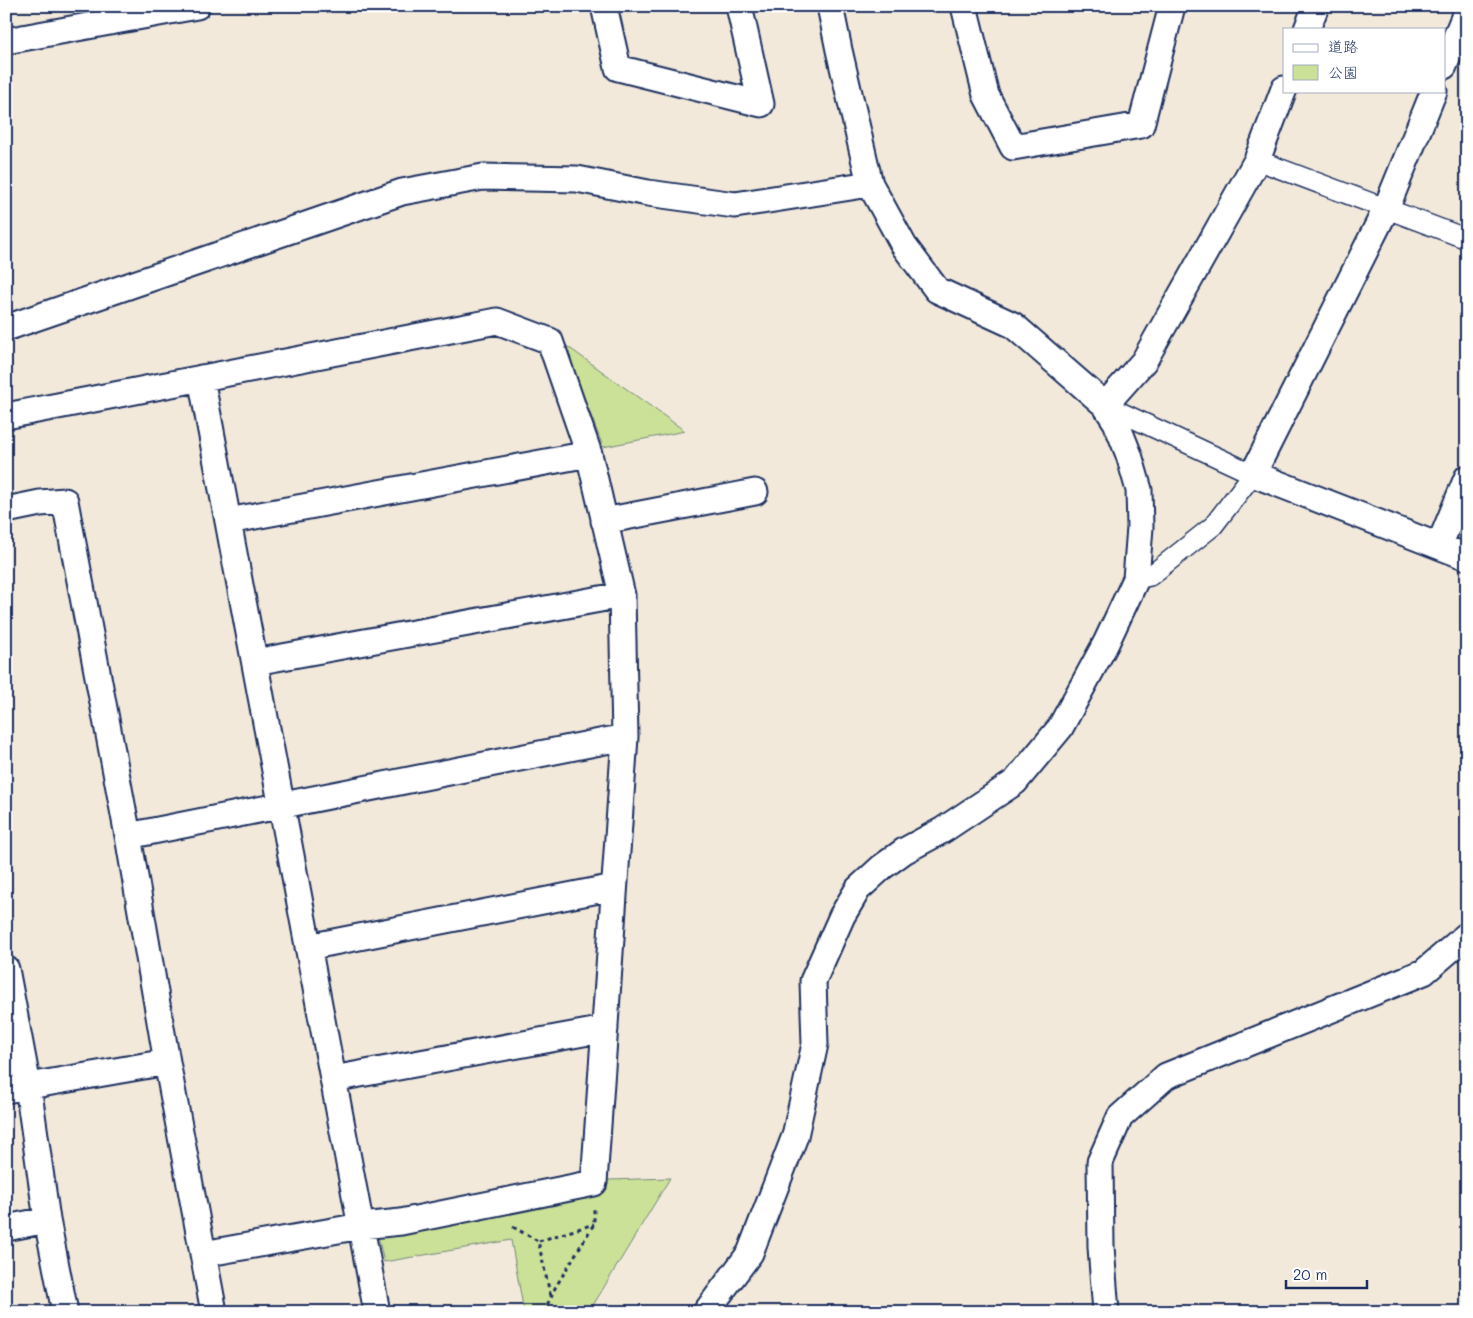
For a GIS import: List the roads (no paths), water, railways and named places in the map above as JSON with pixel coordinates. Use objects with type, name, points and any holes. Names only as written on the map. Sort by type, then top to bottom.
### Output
[{"type":"street","points":[[6,41],[196,6]]},
{"type":"street","points":[[604,6],[618,68],[761,104],[739,6]]},
{"type":"street","points":[[830,6],[870,184],[904,246],[937,290],[1013,325],[1105,405],[1253,474],[1467,557]]},
{"type":"street","points":[[964,6],[986,95],[1014,147],[1141,126],[1172,6]]},
{"type":"street","points":[[1307,28],[1316,6]]},
{"type":"street","points":[[1446,61],[1467,10]]},
{"type":"street","points":[[1105,405],[1144,361],[1257,160],[1283,92]]},
{"type":"street","points":[[1136,578],[1150,576],[1212,526],[1253,474],[1386,209],[1434,92]]},
{"type":"street","points":[[1257,160],[1467,239]]},
{"type":"street","points":[[6,328],[402,192],[483,177],[577,179],[648,193],[735,205],[870,184]]},
{"type":"street","points":[[6,416],[497,321],[550,341],[588,454],[622,595],[625,737],[594,1183],[401,1222],[361,1226],[203,1254]]},
{"type":"street","points":[[201,378],[377,1312]]},
{"type":"street","points":[[706,1312],[750,1253],[795,1136],[815,1044],[813,981],[842,916],[858,889],[882,867],[904,851],[943,830],[1015,782],[1060,728],[1106,643],[1136,578],[1140,527],[1139,490],[1130,455],[1116,422],[1105,405]]},
{"type":"street","points":[[228,521],[588,454]]},
{"type":"street","points":[[1439,546],[1467,478]]},
{"type":"street","points":[[604,521],[755,492]]},
{"type":"street","points":[[6,510],[65,502],[128,836],[167,1062],[214,1312]]},
{"type":"street","points":[[255,662],[622,595]]},
{"type":"street","points":[[128,836],[625,737]]},
{"type":"street","points":[[308,947],[614,887]]},
{"type":"street","points":[[1106,1312],[1101,1247],[1100,1162],[1120,1117],[1166,1076],[1424,972],[1467,935]]},
{"type":"street","points":[[6,969],[17,1088],[47,1220],[65,1312]]},
{"type":"street","points":[[333,1078],[604,1029]]},
{"type":"street","points":[[17,1088],[167,1062]]},
{"type":"street","points":[[6,1228],[47,1220]]}]
